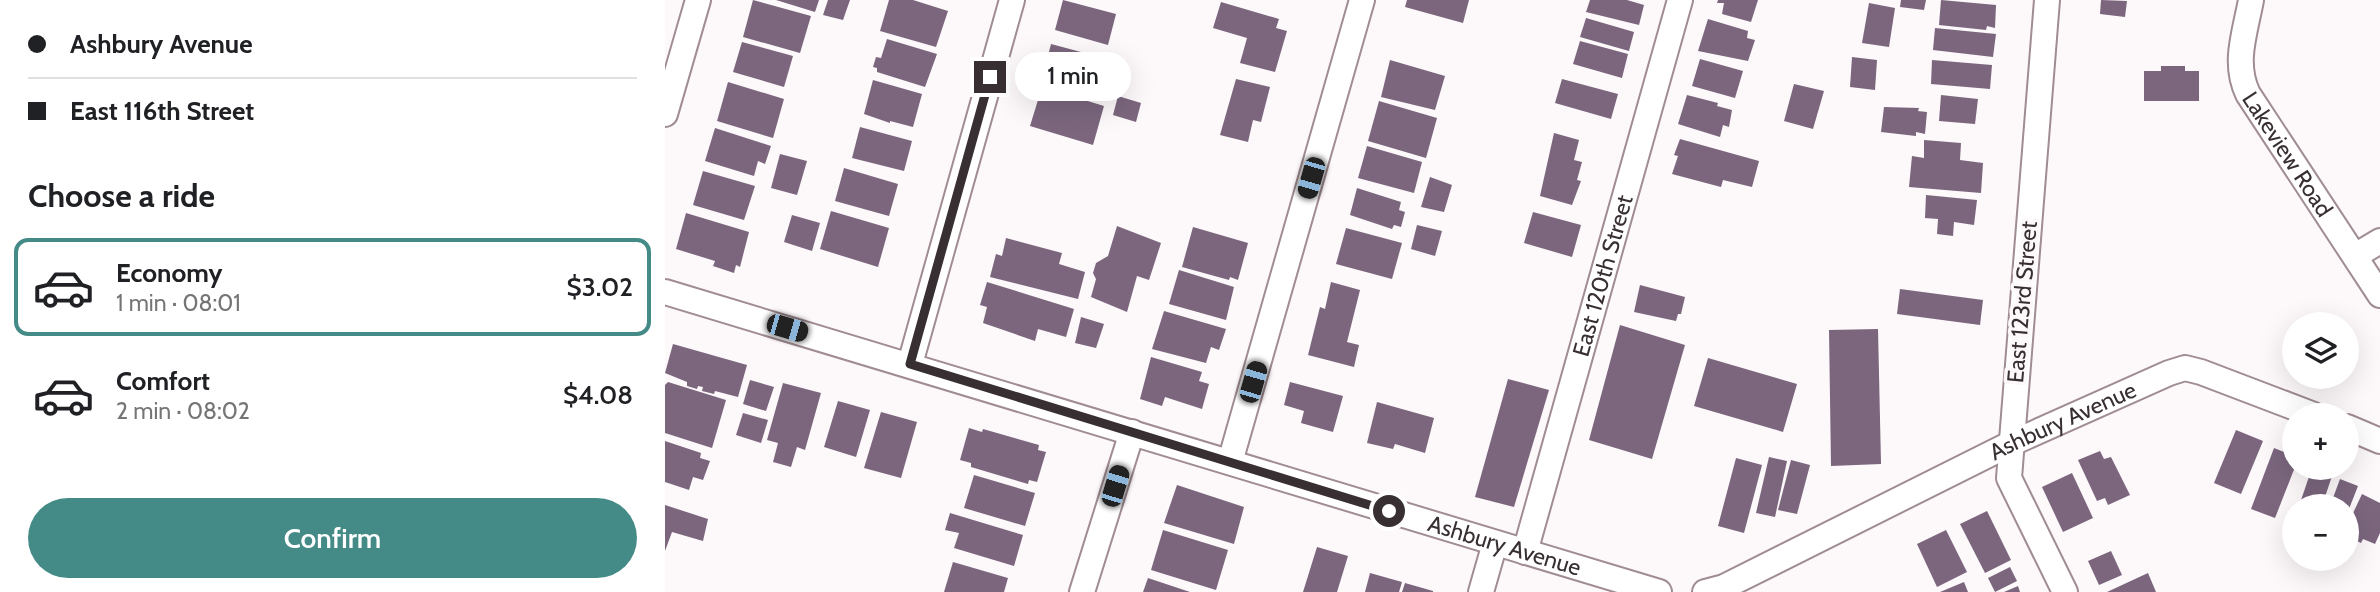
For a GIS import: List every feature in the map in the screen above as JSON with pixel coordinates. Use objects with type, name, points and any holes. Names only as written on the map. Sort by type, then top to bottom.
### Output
[{"type":"street","points":[[665,114],[698,0]]},
{"type":"street","points":[[910,364],[1011,0]]},
{"type":"street","points":[[1230,462],[1362,0]]},
{"type":"street","name":"East 120th Street","points":[[1524,552],[1680,0]]},
{"type":"street","name":"East 123rd Street","points":[[2046,0],[2009,478],[2064,592]]},
{"type":"street","name":"Lakeview Road","points":[[2251,0],[2239,62],[2240,77],[2248,94],[2380,295]]},
{"type":"street","points":[[2355,256],[2380,241]]},
{"type":"street","name":"Ashbury Avenue","points":[[665,292],[1659,592]]},
{"type":"street","name":"Ashbury Avenue","points":[[1718,590],[2011,444],[2153,378],[2185,368],[2282,403]]},
{"type":"street","points":[[1082,592],[1132,432]]},
{"type":"street","points":[[2359,433],[2380,441]]},
{"type":"street","points":[[1481,592],[1495,543]]},
{"type":"building","points":[[753,0],[811,16],[800,53],[743,37]]},
{"type":"building","points":[[776,0],[819,0],[815,12]]},
{"type":"building","points":[[828,0],[850,0],[843,20],[823,15]]},
{"type":"building","points":[[889,0],[913,0],[948,11],[936,47],[880,31]]},
{"type":"building","points":[[1063,0],[1116,14],[1108,45],[1055,30]]},
{"type":"building","points":[[1407,0],[1469,0],[1463,23],[1405,7]]},
{"type":"building","points":[[1590,0],[1627,0],[1644,5],[1639,25],[1586,12]]},
{"type":"building","points":[[1718,0],[1758,0],[1751,22],[1722,14],[1724,3],[1717,3]]},
{"type":"building","points":[[1901,0],[1926,0],[1924,10],[1900,7]]},
{"type":"building","points":[[1941,0],[1996,5],[1995,28],[1987,26],[1986,30],[1939,25]]},
{"type":"building","points":[[2101,0],[2127,1],[2125,17],[2100,14]]},
{"type":"building","points":[[1221,2],[1279,19],[1276,28],[1287,31],[1275,72],[1240,63],[1247,38],[1213,28]]},
{"type":"building","points":[[1869,3],[1895,8],[1889,47],[1862,43]]},
{"type":"building","points":[[1586,18],[1634,32],[1629,51],[1580,37]]},
{"type":"building","points":[[1708,19],[1748,31],[1747,38],[1755,40],[1748,61],[1698,51]]},
{"type":"building","points":[[1935,28],[1996,34],[1993,57],[1933,50]]},
{"type":"building","points":[[887,39],[937,54],[925,87],[877,72],[877,68],[873,67],[876,57],[881,58]]},
{"type":"building","points":[[1580,41],[1628,54],[1622,78],[1573,64]]},
{"type":"building","points":[[742,42],[793,56],[784,87],[733,72]]},
{"type":"building","points":[[1051,44],[1111,60],[1103,91],[1043,75]]},
{"type":"building","points":[[1852,57],[1877,60],[1875,90],[1850,87]]},
{"type":"building","points":[[1700,59],[1743,71],[1735,98],[1692,86]]},
{"type":"building","points":[[1390,60],[1445,76],[1435,110],[1381,97]]},
{"type":"building","points":[[1932,60],[1992,65],[1990,89],[1931,84]]},
{"type":"building","points":[[2161,66],[2185,66],[2185,71],[2199,71],[2199,101],[2144,101],[2144,71],[2161,71]]},
{"type":"building","points":[[1236,79],[1270,87],[1261,122],[1253,120],[1248,142],[1220,135]]},
{"type":"building","points":[[1562,79],[1618,94],[1611,119],[1555,103]]},
{"type":"building","points":[[873,80],[922,94],[913,127],[864,114]]},
{"type":"building","points":[[728,82],[784,99],[773,138],[717,121]]},
{"type":"building","points":[[1794,84],[1824,91],[1813,129],[1784,121]]},
{"type":"building","points":[[1042,87],[1104,106],[1093,145],[1030,126]]},
{"type":"building","points":[[1687,95],[1718,103],[1717,106],[1732,110],[1729,127],[1723,125],[1720,137],[1678,124]]},
{"type":"building","points":[[1941,95],[1978,99],[1975,124],[1939,121]]},
{"type":"building","points":[[1118,96],[1141,103],[1136,122],[1113,115]]},
{"type":"building","points":[[1379,101],[1437,118],[1426,158],[1368,141]]},
{"type":"building","points":[[1884,107],[1919,108],[1918,111],[1927,112],[1925,134],[1916,132],[1916,136],[1881,132]]},
{"type":"building","points":[[860,127],[912,141],[904,171],[852,158]]},
{"type":"building","points":[[715,128],[771,146],[765,164],[758,161],[754,176],[705,161]]},
{"type":"building","points":[[1554,133],[1579,140],[1574,160],[1582,162],[1577,180],[1581,181],[1572,205],[1540,196]]},
{"type":"building","points":[[1680,139],[1759,161],[1752,187],[1723,180],[1721,187],[1672,174],[1678,156],[1674,155]]},
{"type":"building","points":[[1924,140],[1961,143],[1960,160],[1983,163],[1981,193],[1909,187],[1912,156],[1924,158]]},
{"type":"building","points":[[1367,146],[1422,162],[1414,193],[1358,178]]},
{"type":"building","points":[[780,154],[807,161],[797,195],[771,188]]},
{"type":"building","points":[[844,168],[898,184],[889,216],[835,201]]},
{"type":"building","points":[[703,171],[755,186],[744,220],[693,205]]},
{"type":"building","points":[[1430,177],[1452,185],[1444,212],[1421,207]]},
{"type":"building","points":[[1357,188],[1401,202],[1399,210],[1405,212],[1401,227],[1394,225],[1392,229],[1350,215]]},
{"type":"building","points":[[1926,195],[1977,200],[1974,225],[1954,222],[1953,236],[1937,234],[1938,219],[1925,218]]},
{"type":"building","points":[[831,211],[889,228],[878,267],[820,249]]},
{"type":"building","points":[[1533,212],[1581,225],[1572,257],[1524,243]]},
{"type":"building","points":[[686,213],[749,232],[740,267],[736,265],[734,273],[713,266],[715,261],[676,249]]},
{"type":"building","points":[[792,215],[820,223],[812,251],[784,242]]},
{"type":"building","points":[[1417,225],[1442,231],[1435,256],[1411,249]]},
{"type":"building","points":[[1117,226],[1161,243],[1149,280],[1137,276],[1127,312],[1091,297],[1096,279],[1093,273],[1096,263],[1108,256]]},
{"type":"building","points":[[1193,227],[1248,243],[1238,280],[1182,267]]},
{"type":"building","points":[[1346,228],[1402,243],[1392,279],[1336,264]]},
{"type":"building","points":[[1006,238],[1062,253],[1059,264],[1085,272],[1078,299],[990,277],[996,254],[1002,256]]},
{"type":"building","points":[[1179,270],[1234,287],[1226,320],[1169,304]]},
{"type":"building","points":[[987,282],[1074,309],[1066,337],[1038,329],[1035,341],[983,323],[987,307],[980,305]]},
{"type":"building","points":[[1331,282],[1360,290],[1347,342],[1359,345],[1354,367],[1308,355],[1320,307],[1325,309]]},
{"type":"building","points":[[1640,285],[1685,297],[1681,314],[1678,314],[1676,321],[1634,312]]},
{"type":"building","points":[[1900,289],[1983,300],[1980,325],[1897,314]]},
{"type":"building","points":[[1164,311],[1226,329],[1219,350],[1211,347],[1206,363],[1152,349]]},
{"type":"building","points":[[1081,317],[1104,324],[1096,348],[1075,343]]},
{"type":"building","points":[[1620,325],[1685,345],[1652,459],[1589,440]]},
{"type":"building","points":[[1878,329],[1881,464],[1831,466],[1829,330]]},
{"type":"building","points":[[673,344],[747,365],[738,397],[715,391],[714,394],[702,391],[703,387],[698,386],[697,389],[687,386],[687,382],[665,373]]},
{"type":"building","points":[[1151,357],[1202,372],[1199,381],[1209,384],[1202,409],[1165,397],[1162,406],[1140,399]]},
{"type":"building","points":[[1708,358],[1797,384],[1783,432],[1694,406]]},
{"type":"building","points":[[1508,379],[1549,390],[1514,507],[1475,497]]},
{"type":"building","points":[[750,380],[774,387],[766,411],[743,404]]},
{"type":"building","points":[[668,382],[726,400],[712,448],[665,433],[665,385]]},
{"type":"building","points":[[1290,382],[1343,396],[1333,432],[1301,423],[1304,411],[1284,405]]},
{"type":"building","points":[[783,383],[821,393],[805,450],[797,447],[791,467],[773,462],[778,443],[767,440]]},
{"type":"building","points":[[838,401],[870,410],[856,457],[824,447]]},
{"type":"building","points":[[1377,402],[1434,418],[1425,453],[1395,444],[1393,449],[1367,443]]},
{"type":"building","points":[[881,412],[917,422],[901,478],[864,468]]},
{"type":"building","points":[[743,413],[768,420],[761,443],[736,435]]},
{"type":"building","points":[[969,428],[982,432],[983,429],[1039,445],[1038,450],[1046,452],[1037,482],[1029,480],[1028,484],[971,467],[971,463],[960,460]]},
{"type":"building","points":[[2236,430],[2263,441],[2241,494],[2214,483]]},
{"type":"building","points":[[665,441],[701,453],[700,458],[710,461],[703,480],[693,477],[689,490],[665,482]]},
{"type":"building","points":[[2274,448],[2282,451],[2282,480],[2290,480],[2284,494],[2282,494],[2275,518],[2251,509]]},
{"type":"building","points":[[2100,451],[2104,459],[2111,457],[2130,495],[2108,505],[2105,498],[2097,501],[2078,460]]},
{"type":"building","points":[[1769,457],[1787,461],[1775,517],[1756,513]]},
{"type":"building","points":[[1736,458],[1762,465],[1744,533],[1718,526]]},
{"type":"building","points":[[1791,460],[1810,465],[1797,514],[1778,510]]},
{"type":"building","points":[[2072,473],[2093,518],[2063,532],[2042,487]]},
{"type":"building","points":[[974,475],[1035,493],[1025,526],[964,508]]},
{"type":"building","points":[[2308,480],[2331,480],[2326,494],[2303,494]]},
{"type":"building","points":[[2340,480],[2358,486],[2355,494],[2334,494]]},
{"type":"building","points":[[1177,485],[1244,507],[1234,544],[1164,523]]},
{"type":"building","points":[[2362,494],[2380,503],[2380,533],[2375,544],[2363,539],[2359,542],[2359,500]]},
{"type":"building","points":[[665,505],[708,519],[703,541],[672,532],[665,551]]},
{"type":"building","points":[[1987,511],[2011,560],[1985,573],[1960,524]]},
{"type":"building","points":[[950,513],[1023,535],[1014,566],[954,548],[959,533],[945,530]]},
{"type":"building","points":[[1163,530],[1228,550],[1216,590],[1151,570]]},
{"type":"building","points":[[1946,530],[1967,572],[1937,587],[1917,544]]},
{"type":"building","points":[[1317,547],[1348,556],[1337,592],[1303,592]]},
{"type":"building","points":[[2111,551],[2122,575],[2099,585],[2088,561]]},
{"type":"building","points":[[953,562],[1008,578],[1004,592],[944,592]]},
{"type":"building","points":[[2010,567],[2017,581],[1995,592],[1988,578]]},
{"type":"building","points":[[1370,573],[1402,582],[1399,592],[1365,592]]},
{"type":"building","points":[[2148,573],[2156,592],[2107,592]]},
{"type":"building","points":[[1148,578],[1190,592],[1143,592]]},
{"type":"building","points":[[1964,582],[1968,592],[1940,592]]},
{"type":"building","points":[[1405,583],[1433,591],[1433,592],[1402,592]]},
{"type":"building","points":[[2018,586],[2020,592],[2004,592]]},
{"type":"route","points":[[990,77],[910,364],[1389,511]]}]
